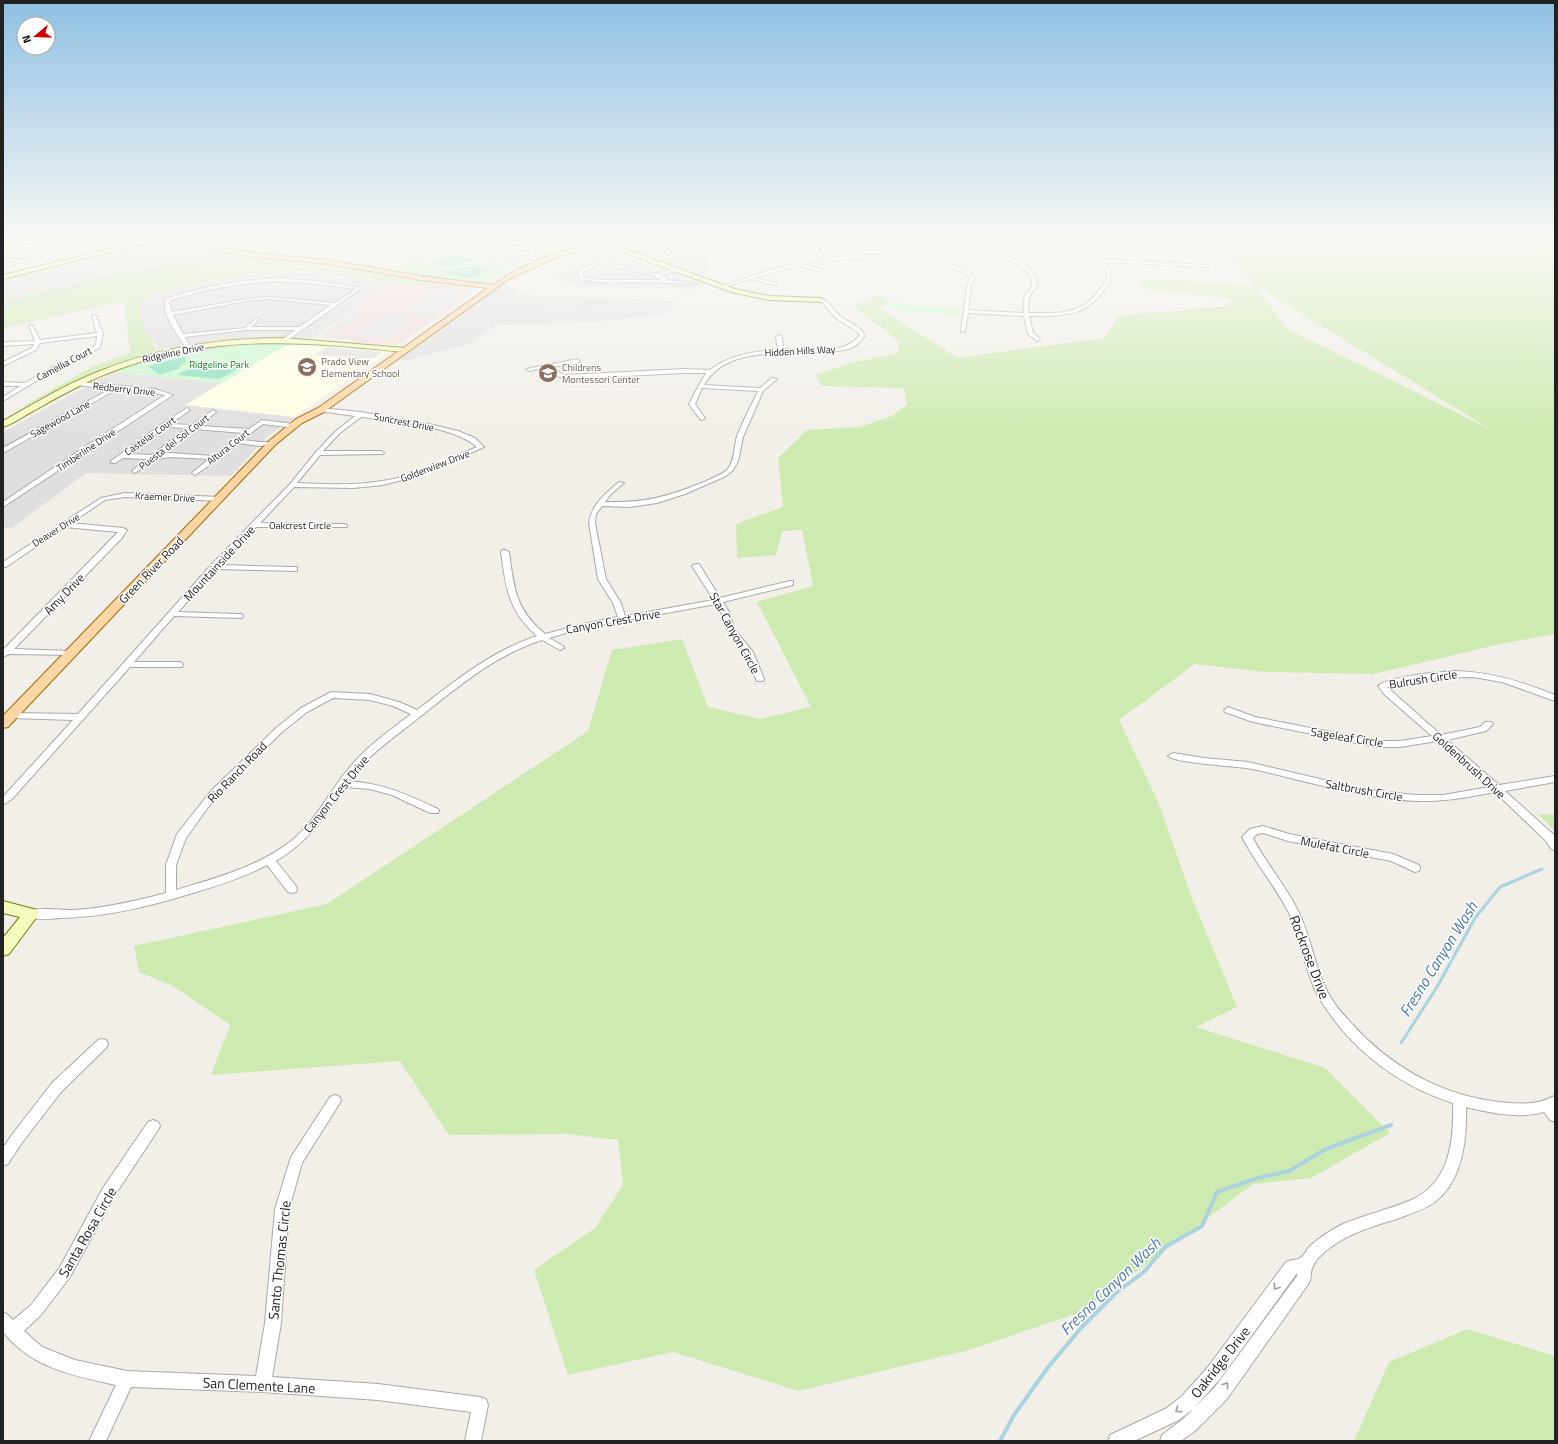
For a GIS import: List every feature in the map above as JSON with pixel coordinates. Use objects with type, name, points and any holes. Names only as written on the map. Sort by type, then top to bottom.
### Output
[{"type":"main road","name":"Green River Road","points":[[8,719],[272,443],[303,419],[311,417],[320,407],[464,304]]},
{"type":"street","points":[[168,304],[170,314],[189,348]]},
{"type":"street","points":[[170,314],[222,304]]},
{"type":"street","points":[[285,340],[335,304]]},
{"type":"street","name":"Hidden Hills Way","points":[[702,418],[692,404],[710,372],[728,361],[781,351],[830,351],[850,346],[860,340],[862,336],[861,332],[838,316],[827,304]]},
{"type":"street","points":[[963,331],[967,304]]},
{"type":"street","points":[[1027,304],[1026,314],[1031,334],[1037,340]]},
{"type":"street","points":[[966,311],[1026,314],[1061,313],[1078,309],[1089,304]]},
{"type":"street","name":"Camellia Court","points":[[3,399],[25,384],[53,369],[85,355],[98,346],[100,334],[94,316]]},
{"type":"street","points":[[246,329],[257,318]]},
{"type":"street","points":[[31,326],[38,342]]},
{"type":"street","points":[[181,336],[246,329],[300,328]]},
{"type":"street","points":[[3,344],[38,342],[100,334]]},
{"type":"street","points":[[779,337],[781,351]]},
{"type":"street","name":"Ridgeline Drive","points":[[3,424],[78,384],[129,363],[189,348],[241,342],[285,340],[401,350]]},
{"type":"street","points":[[3,364],[34,348],[38,342]]},
{"type":"street","points":[[529,369],[577,361]]},
{"type":"street","points":[[550,366],[559,375],[565,377],[672,371],[710,372]]},
{"type":"street","points":[[600,504],[630,505],[658,501],[684,493],[724,475],[731,469],[735,461],[740,437],[761,390],[774,379]]},
{"type":"street","points":[[3,384],[25,384]]},
{"type":"street","name":"Redberry Drive","points":[[78,384],[155,391],[170,395]]},
{"type":"street","points":[[702,386],[761,390]]},
{"type":"street","name":"Sagewood Lane","points":[[3,451],[117,387]]},
{"type":"street","name":"Timberline Drive","points":[[3,505],[88,447],[170,395]]},
{"type":"street","name":"Suncrest Drive","points":[[320,407],[454,432],[470,437],[480,444],[481,447]]},
{"type":"street","name":"Castelar Court","points":[[113,462],[164,424],[187,410]]},
{"type":"street","name":"Puesta del Sol Court","points":[[135,471],[213,412]]},
{"type":"street","name":"Mountainside Drive","points":[[3,802],[81,717],[214,567],[292,485],[318,453],[338,432],[361,414]]},
{"type":"street","name":"Altura Court","points":[[195,473],[233,445],[248,431],[262,422],[294,426]]},
{"type":"street","points":[[164,424],[248,431]]},
{"type":"street","points":[[236,441],[258,444],[272,443]]},
{"type":"street","name":"Goldenview Drive","points":[[292,485],[353,486],[383,484],[419,474],[481,447]]},
{"type":"street","points":[[318,453],[381,453]]},
{"type":"street","points":[[122,456],[154,457],[170,455],[216,458]]},
{"type":"street","points":[[621,482],[600,504],[593,514],[592,523],[602,579],[617,603],[622,618]]},
{"type":"street","name":"Kraemer Drive","points":[[110,496],[125,495],[220,499]]},
{"type":"street","name":"Deaver Drive","points":[[3,565],[66,525],[103,499],[110,496]]},
{"type":"street","name":"Amy Drive","points":[[6,653],[119,536],[123,530],[66,525]]},
{"type":"street","name":"Oakcrest Circle","points":[[254,525],[345,526]]},
{"type":"street","points":[[505,552],[511,591],[519,611],[533,629],[560,648]]},
{"type":"street","name":"Star Canyon Circle","points":[[696,566],[725,612],[731,630],[749,652],[760,679]]},
{"type":"street","points":[[214,567],[294,569]]},
{"type":"street","name":"Canyon Crest Drive","points":[[3,907],[31,914],[57,916],[113,910],[139,905],[224,880],[269,860],[293,844],[310,829],[342,784],[372,749],[487,662],[542,636],[573,627],[685,608],[790,583]]},
{"type":"street","points":[[172,614],[239,616]]},
{"type":"street","points":[[6,653],[72,653]]},
{"type":"street","points":[[127,664],[178,665]]},
{"type":"street","name":"Bulrush Circle","points":[[1382,686],[1391,682],[1444,673],[1466,673],[1492,675],[1555,698]]},
{"type":"street","name":"Goldenbrush Drive","points":[[1382,686],[1550,838],[1555,846]]},
{"type":"street","name":"Rio Ranch Road","points":[[172,896],[171,866],[182,837],[214,793],[279,730],[304,710],[331,695],[370,697],[396,704],[418,714]]},
{"type":"street","name":"Sageleaf Circle","points":[[1228,710],[1253,719],[1370,743],[1400,744],[1440,738],[1483,729],[1488,724]]},
{"type":"street","points":[[8,719],[81,717]]},
{"type":"street","name":"Saltbrush Circle","points":[[1173,756],[1204,761],[1248,765],[1354,790],[1416,798],[1443,798],[1555,779]]},
{"type":"street","points":[[342,784],[370,786],[396,793],[434,811]]},
{"type":"street","name":"Mulefat Circle","points":[[1254,831],[1263,829],[1288,837],[1393,858],[1415,868]]},
{"type":"street","name":"Rockrose Drive","points":[[1254,831],[1247,837],[1252,850],[1282,892],[1295,916],[1306,941],[1312,969],[1327,1002],[1356,1038],[1390,1067],[1426,1089],[1459,1101]]},
{"type":"street","points":[[269,860],[292,889]]},
{"type":"street","points":[[3,950],[31,914]]},
{"type":"street","points":[[3,1160],[16,1140],[57,1088],[102,1044]]},
{"type":"street","name":"Santo Thomas Circle","points":[[263,1384],[273,1323],[282,1209],[296,1161],[335,1101]]},
{"type":"street","points":[[1459,1101],[1502,1109],[1552,1108]]},
{"type":"street","name":"Oakridge Drive","points":[[1116,1441],[1173,1414],[1188,1402],[1214,1373],[1291,1267],[1305,1264],[1325,1242],[1346,1229],[1369,1220],[1398,1212],[1419,1203],[1433,1194],[1444,1182],[1455,1160],[1460,1140],[1459,1101]]},
{"type":"street","name":"Santa Rosa Circle","points":[[8,1325],[36,1310],[65,1272],[108,1193],[153,1126]]},
{"type":"street","name":"Oakridge Drive","points":[[1168,1441],[1189,1425],[1220,1393],[1304,1278],[1305,1264]]},
{"type":"street","name":"San Clemente Lane","points":[[8,1325],[37,1353],[75,1368],[127,1379],[263,1384],[378,1392],[480,1405],[473,1441]]},
{"type":"street","points":[[97,1441],[127,1379]]},
{"type":"shaded area","points":[[139,304],[360,304],[313,338],[251,338],[217,341],[158,350],[142,322]]},
{"type":"shaded area","points":[[361,304],[455,304],[397,345],[352,342],[354,340],[322,337]]},
{"type":"shaded area","points":[[414,304],[452,304],[437,315],[399,314]]},
{"type":"shaded area","points":[[474,304],[675,304],[665,314],[595,322],[496,325],[469,344],[404,361],[398,360]]},
{"type":"shaded area","points":[[548,304],[575,304],[574,309],[571,309],[573,312],[576,312],[575,321],[548,322],[549,314],[553,314],[551,311],[547,311]]},
{"type":"shaded area","points":[[624,304],[677,304],[666,313],[659,312],[660,310],[657,309],[593,311],[593,308],[589,308],[624,306]]},
{"type":"shaded area","points":[[353,312],[366,315],[338,329],[339,331],[343,332],[336,336],[324,335],[337,325],[343,323],[341,322]]},
{"type":"shaded area","points":[[383,316],[407,318],[406,321],[414,322],[405,328],[401,327],[389,338],[350,336]]},
{"type":"shaded area","name":"Prado View Elementary School","points":[[289,343],[389,352],[295,417],[185,405]]},
{"type":"shaded area","points":[[230,345],[230,347],[172,357],[172,355]]},
{"type":"shaded area","points":[[326,347],[382,352],[374,358],[366,359],[315,355]]},
{"type":"shaded area","points":[[113,372],[222,383],[186,405],[295,417],[267,437],[231,476],[86,473],[12,528],[3,527],[3,432]]},
{"type":"green space","points":[[3,304],[109,304],[3,328]]},
{"type":"green space","points":[[124,304],[139,304],[142,322],[157,352],[117,363],[83,377],[11,413],[93,366],[130,353]]},
{"type":"green space","points":[[887,304],[877,307],[958,358],[1105,338],[1118,316],[1227,306],[1228,304],[1269,304],[1286,328],[1492,430],[1286,304],[1555,304],[1555,634],[1500,644],[1374,674],[1264,672],[1195,664],[1119,720],[1159,804],[1192,898],[1237,1007],[1196,1027],[1325,1068],[1390,1133],[1311,1178],[1253,1184],[1084,1311],[969,1350],[799,1391],[673,1352],[568,1375],[534,1270],[595,1228],[623,1185],[618,1140],[567,1134],[449,1135],[400,1061],[211,1075],[230,1025],[173,986],[139,972],[134,946],[327,904],[588,731],[612,650],[682,639],[708,707],[760,719],[811,707],[757,602],[813,586],[802,530],[782,531],[776,555],[737,558],[736,524],[783,507],[778,458],[807,430],[860,427],[892,416],[907,404],[904,388],[822,386],[816,375],[851,363],[898,353],[899,342],[853,305]]},
{"type":"green space","points":[[902,304],[918,307],[931,306],[960,308],[960,316],[898,310],[886,305]]},
{"type":"green space","name":"Ridgeline Park","points":[[249,343],[289,343],[222,383],[113,372],[147,361],[180,353]]},
{"type":"green space","points":[[184,357],[186,361],[178,369],[159,375],[148,366]]},
{"type":"green space","points":[[229,363],[244,366],[219,379],[177,375],[196,367]]},
{"type":"green space","points":[[1538,814],[1555,815],[1555,831]]},
{"type":"green space","points":[[1467,1329],[1555,1356],[1555,1441],[1354,1441],[1389,1362]]},
{"type":"waterway","points":[[3,306],[9,304]]},
{"type":"waterway","name":"Fresno Canyon Wash","points":[[1401,1043],[1437,987],[1475,918],[1500,887],[1542,869]]},
{"type":"waterway","name":"Fresno Canyon Wash","points":[[1000,1441],[1014,1415],[1049,1366],[1082,1327],[1117,1292],[1144,1272],[1165,1247],[1202,1226],[1217,1192],[1258,1178],[1289,1171],[1326,1149],[1391,1125]]},
{"type":"place","name":"Prado View Elementary School","points":[[307,367]]},
{"type":"place","name":"Childrens Montessori Center","points":[[548,373]]}]
